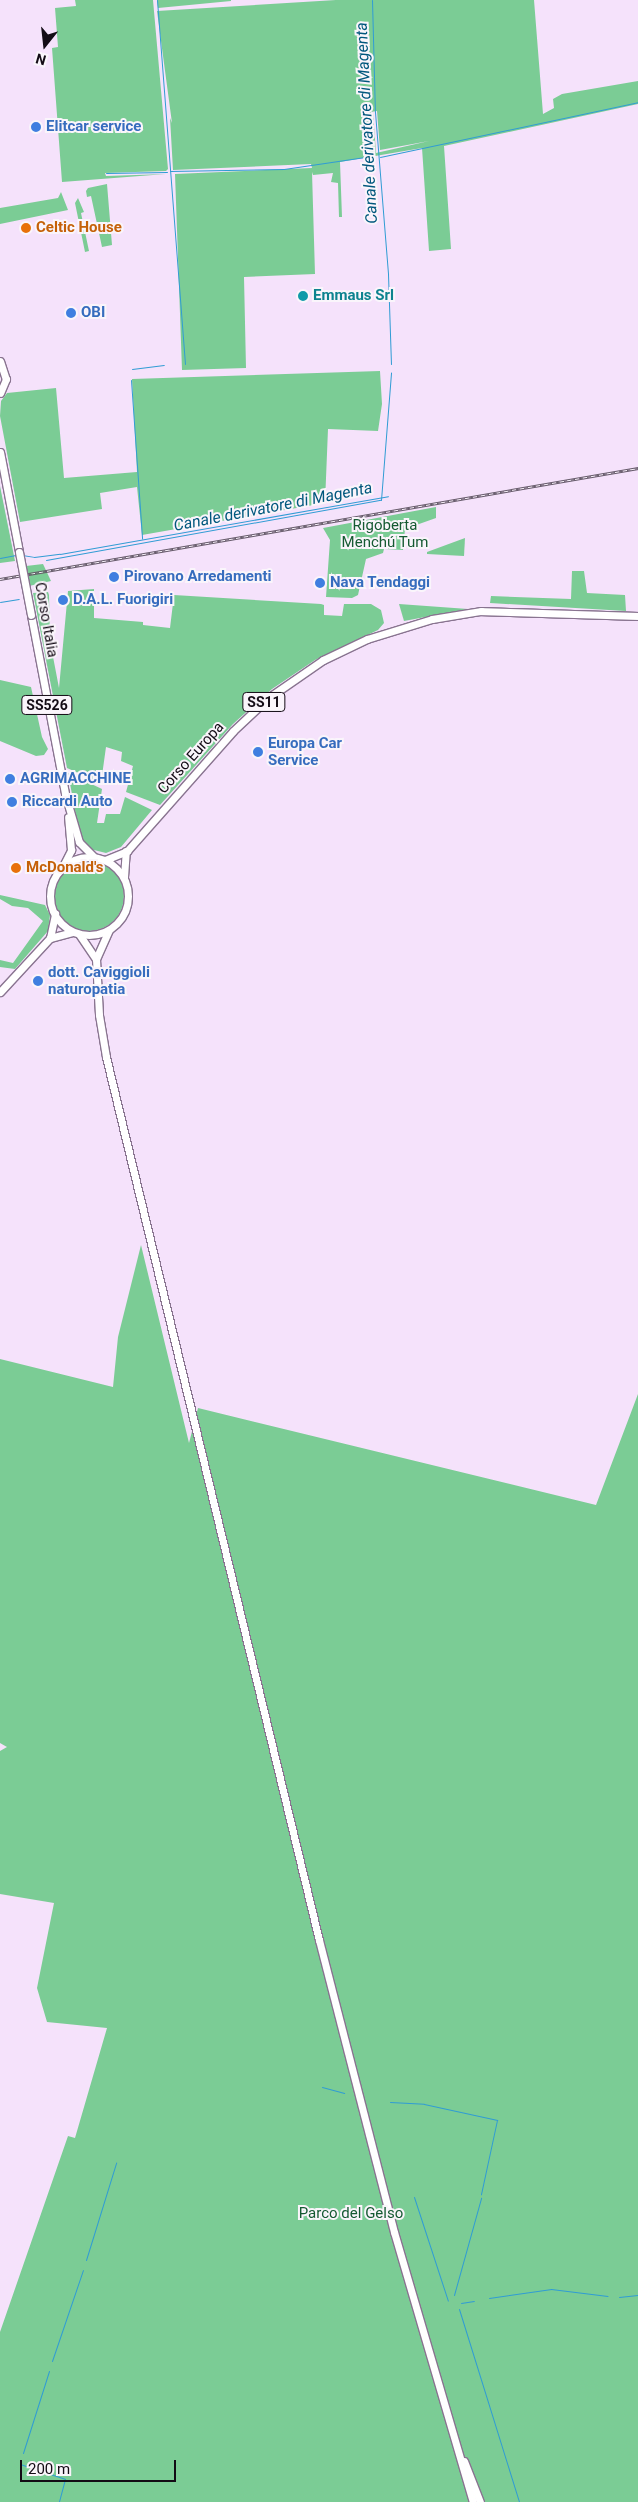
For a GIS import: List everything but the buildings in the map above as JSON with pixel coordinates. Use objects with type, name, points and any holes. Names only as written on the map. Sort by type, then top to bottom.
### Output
[{"type":"main road","points":[[0,361],[6,379],[0,393]]},
{"type":"main road","name":"Corso Italia","points":[[0,452],[65,794]]},
{"type":"main road","name":"Corso Europa","points":[[105,860],[126,851],[250,714],[324,660],[377,635],[424,621],[502,610],[638,616]]},
{"type":"main road","name":"SS526","points":[[65,794],[79,842],[95,858]]},
{"type":"main road","name":"SS526","points":[[61,869],[71,850],[65,794]]},
{"type":"main road","points":[[126,851],[124,878],[128,899],[125,911],[109,930],[96,959],[98,1015],[106,1057],[371,2145],[473,2502]]},
{"type":"main road","points":[[50,938],[54,914],[51,888],[61,869],[71,862],[95,858],[105,860],[124,878]]},
{"type":"main road","points":[[54,914],[77,933],[96,959]]},
{"type":"main road","points":[[0,992],[50,938],[63,932],[94,934],[109,930]]},
{"type":"main road","points":[[448,2416],[480,2502]]},
{"type":"green space","points":[[75,0],[153,0],[168,169],[166,171],[105,173],[106,176],[166,174],[62,182],[52,48],[58,47],[55,8],[76,6]]},
{"type":"green space","points":[[157,0],[231,0],[231,1],[158,8]]},
{"type":"green space","points":[[336,0],[534,0],[543,114],[554,108],[553,99],[562,94],[638,81],[638,104],[444,146],[451,249],[429,251],[422,148],[340,162],[342,217],[339,217],[338,183],[331,182],[333,173],[313,175],[312,172],[315,274],[244,277],[246,368],[182,370],[175,174],[312,168],[311,164],[173,170],[170,118],[172,123],[157,11]],"holes":[[[377,111],[380,150],[429,141],[376,153],[373,112],[372,143],[371,112]]]},
{"type":"green space","points":[[107,184],[112,245],[102,247],[91,196],[87,197],[86,191],[88,188]]},
{"type":"green space","points":[[61,192],[68,210],[0,224],[0,208],[58,198]]},
{"type":"green space","points":[[78,198],[84,212],[81,213],[89,251],[85,252],[75,203]]},
{"type":"green space","points":[[380,371],[382,404],[378,431],[328,429],[325,503],[142,535],[137,487],[100,493],[102,509],[20,522],[0,416],[1,401],[7,393],[56,388],[64,478],[137,472],[132,379]]},
{"type":"green space","points":[[0,486],[15,561],[0,563]]},
{"type":"green space","name":"Rigoberta Menchú Tum","points":[[436,507],[436,518],[405,529],[403,550],[384,549],[383,553],[366,559],[358,595],[352,598],[326,597],[330,540],[323,528]]},
{"type":"green space","points":[[465,538],[464,556],[427,554],[427,552]]},
{"type":"green space","points":[[43,564],[51,581],[29,586],[26,566]]},
{"type":"green space","points":[[572,571],[584,571],[587,593],[625,595],[626,611],[490,603],[491,596],[571,599]]},
{"type":"green space","points":[[94,589],[94,618],[143,622],[143,625],[170,628],[174,595],[321,604],[324,605],[324,615],[342,616],[344,604],[371,604],[381,610],[384,623],[378,630],[315,660],[272,689],[233,724],[160,805],[126,792],[133,766],[121,761],[122,752],[106,747],[101,783],[67,768],[33,593],[48,592],[49,595],[50,641],[59,688],[68,591]]},
{"type":"green space","points":[[399,604],[468,609],[404,621]]},
{"type":"green space","points":[[0,680],[31,687],[42,737],[48,749],[44,755],[36,756],[0,741]]},
{"type":"green space","points":[[68,773],[102,789],[97,823],[104,823],[106,814],[120,814],[125,797],[152,810],[121,847],[106,853],[90,849],[80,837]]},
{"type":"green space","points":[[89,861],[108,867],[118,877],[124,896],[118,915],[108,925],[89,931],[70,925],[60,915],[54,896],[60,877],[70,867]]},
{"type":"green space","points":[[0,895],[45,905],[50,915],[48,931],[15,969],[0,967],[0,960],[13,963],[43,921],[28,908],[12,906],[0,899]]},
{"type":"green space","name":"Parco del Gelso","points":[[141,1245],[189,1443],[198,1408],[596,1505],[638,1394],[638,2502],[0,2502],[0,2332],[68,2136],[75,2138],[107,2028],[47,2022],[37,1988],[54,1903],[0,1894],[0,1751],[7,1747],[0,1743],[0,1359],[113,1387],[118,1337]]},
{"type":"waterway","points":[[157,0],[185,364]]},
{"type":"waterway","name":"Canale derivatore di Magenta","points":[[372,0],[375,112],[388,274],[391,364]]},
{"type":"waterway","points":[[380,157],[638,102]]},
{"type":"waterway","points":[[170,171],[284,169],[365,157]]},
{"type":"waterway","points":[[106,173],[167,172]]},
{"type":"waterway","points":[[132,369],[164,365]]},
{"type":"waterway","name":"Canale derivatore di Magenta","points":[[46,560],[381,500],[391,372]]},
{"type":"waterway","points":[[131,380],[142,539]]},
{"type":"waterway","name":"Canale derivatore di Magenta","points":[[22,555],[34,557],[60,554],[388,496]]},
{"type":"waterway","points":[[0,558],[16,555]]},
{"type":"waterway","name":"Canale derivatore di Magenta","points":[[0,602],[19,599]]},
{"type":"waterway","points":[[322,2087],[344,2093]]},
{"type":"waterway","points":[[390,2102],[424,2104],[497,2120],[481,2194]]},
{"type":"waterway","points":[[86,2260],[116,2163]]},
{"type":"waterway","points":[[414,2197],[448,2301]]},
{"type":"waterway","points":[[454,2295],[481,2198]]},
{"type":"waterway","points":[[52,2361],[83,2270]]},
{"type":"waterway","points":[[489,2298],[551,2289],[608,2296]]},
{"type":"waterway","points":[[619,2297],[638,2295]]},
{"type":"waterway","points":[[461,2303],[474,2301]]},
{"type":"waterway","points":[[459,2309],[519,2502]]},
{"type":"waterway","points":[[23,2453],[49,2371]]},
{"type":"waterway","points":[[20,2464],[65,2479],[59,2502]]},
{"type":"railway","points":[[0,579],[638,468]]},
{"type":"place","name":"Elitcar service","points":[[36,127]]},
{"type":"place","name":"Celtic House","points":[[26,228]]},
{"type":"place","name":"Emmaus Srl","points":[[303,296]]},
{"type":"place","name":"OBI","points":[[71,313]]},
{"type":"place","name":"Pirovano Arredamenti","points":[[114,577]]},
{"type":"place","name":"Nava Tendaggi","points":[[320,583]]},
{"type":"place","name":"D.A.L. Fuorigiri","points":[[63,600]]},
{"type":"place","name":"Europa Car Service","points":[[258,752]]},
{"type":"place","name":"AGRIMACCHINE","points":[[10,779]]},
{"type":"place","name":"Riccardi Auto","points":[[12,802]]},
{"type":"place","name":"McDonald's","points":[[16,868]]},
{"type":"place","name":"dott. Caviggioli naturopatia","points":[[38,981]]}]
